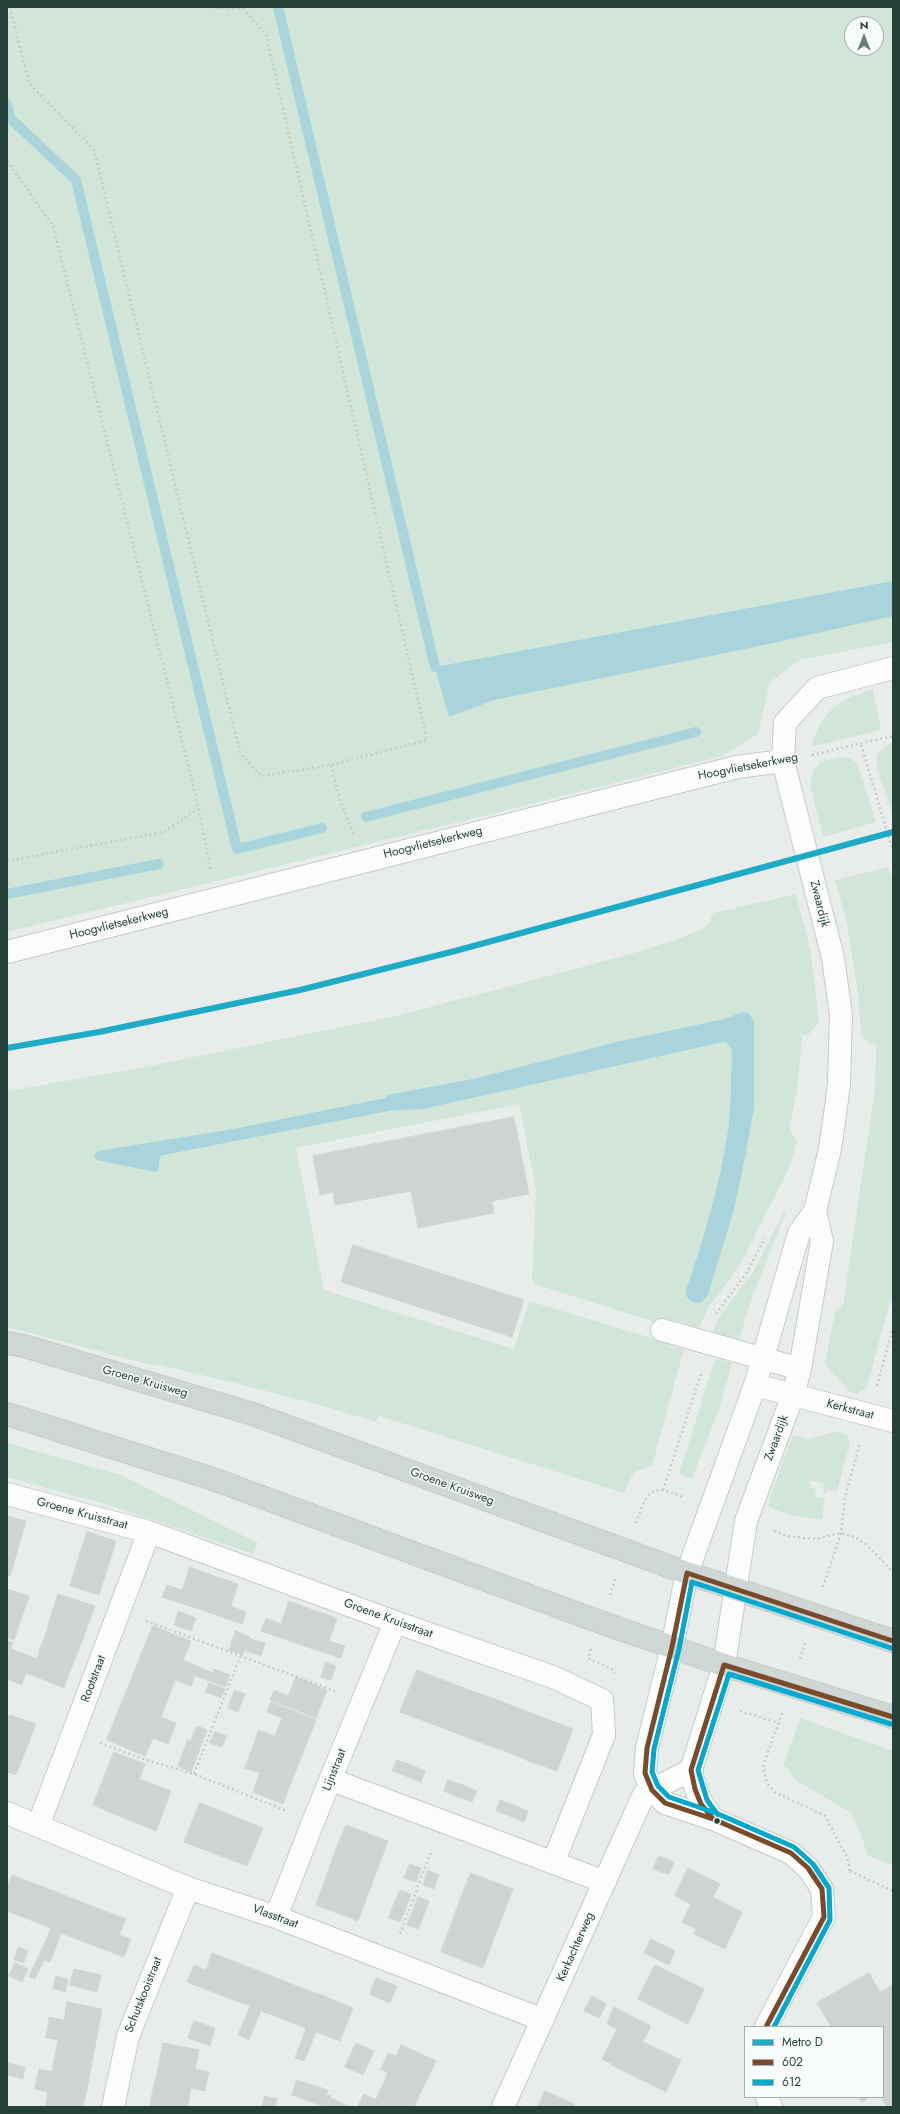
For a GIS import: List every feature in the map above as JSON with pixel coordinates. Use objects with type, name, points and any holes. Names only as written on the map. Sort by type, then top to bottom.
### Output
[{"type":"main road","name":"Groene Kruisweg","points":[[7,1343],[24,1346],[253,1414],[735,1590],[893,1640]]},
{"type":"main road","points":[[7,1414],[213,1479],[600,1622],[724,1665],[893,1717]]},
{"type":"street","name":"Zwaardijk","points":[[672,1647],[687,1573],[764,1359],[799,1233],[815,1211],[830,1149],[839,1084],[841,1015],[833,958],[783,761],[785,723],[817,688],[893,668]]},
{"type":"street","name":"Hoogvlietsekerkweg","points":[[7,952],[364,860],[737,767],[783,761]]},
{"type":"street","name":"Zwaardijk","points":[[724,1665],[746,1521],[799,1396],[800,1369],[822,1241],[815,1211]]},
{"type":"street","points":[[662,1330],[800,1369]]},
{"type":"street","name":"Kerkstraat","points":[[755,1385],[893,1421]]},
{"type":"street","name":"Groene Kruisstraat","points":[[7,1494],[149,1532],[395,1622],[553,1677],[602,1700],[604,1735],[553,1863]]},
{"type":"street","name":"Rootstraat","points":[[38,1826],[149,1532]]},
{"type":"street","name":"Lijnstraat","points":[[276,1917],[313,1822],[332,1780],[362,1701],[395,1622]]},
{"type":"street","points":[[672,1647],[647,1748],[645,1774],[652,1790],[665,1803],[713,1818],[791,1853],[808,1868],[822,1889],[824,1917],[767,2026]]},
{"type":"street","points":[[713,1818],[701,1804],[695,1790],[691,1770],[714,1702],[724,1665]]},
{"type":"street","name":"Kerkachterweg","points":[[503,2107],[644,1794],[691,1770]]},
{"type":"street","points":[[332,1780],[605,1882]]},
{"type":"street","name":"Vlasstraat","points":[[7,1813],[188,1888],[276,1917],[543,2020]]},
{"type":"street","name":"Schutskooistraat","points":[[113,2107],[128,2036],[188,1888]]},
{"type":"street","points":[[766,2098],[771,2107]]},
{"type":"path","points":[[10,7],[29,83],[94,150],[240,753],[261,776],[331,765],[427,740],[266,34],[243,9],[209,7]]},
{"type":"path","points":[[7,161],[53,226],[198,809],[216,899]]},
{"type":"path","name":"Hoogvlietsekerkweg","points":[[783,761],[861,745],[893,736]]},
{"type":"path","points":[[861,745],[893,851]]},
{"type":"path","points":[[331,765],[339,797],[364,860]]},
{"type":"path","points":[[7,861],[164,832],[198,809]]},
{"type":"path","points":[[714,1318],[746,1274],[766,1236]]},
{"type":"path","points":[[841,1533],[845,1498],[893,1327]]},
{"type":"path","points":[[686,1498],[663,1490],[704,1363]]},
{"type":"path","points":[[770,1529],[788,1536],[815,1538],[841,1533],[855,1537],[867,1545],[893,1572]]},
{"type":"path","points":[[120,1610],[240,1657],[362,1701]]},
{"type":"path","points":[[194,1774],[240,1657]]},
{"type":"path","points":[[778,1723],[763,1766],[767,1783],[775,1792],[825,1816],[847,1857],[850,1871],[893,1891]]},
{"type":"path","points":[[73,1733],[146,1760],[194,1774],[313,1822]]},
{"type":"path","points":[[390,1961],[442,1821]]},
{"type":"green space","points":[[7,7],[893,7],[893,642],[800,660],[770,682],[758,734],[722,756],[7,932]]},
{"type":"green space","points":[[873,689],[881,730],[811,747],[821,723],[833,708],[850,698]]},
{"type":"green space","points":[[893,743],[893,817],[876,764],[877,756],[880,750]]},
{"type":"green space","points":[[840,757],[850,758],[858,765],[876,822],[823,837],[810,786],[813,771],[820,762]]},
{"type":"green space","points":[[888,867],[893,882],[893,1291],[867,1387],[856,1394],[850,1392],[825,1364],[835,1312],[843,1305],[875,1089],[876,1044],[870,1044],[861,1035],[858,993],[847,924],[835,880]]},
{"type":"green space","points":[[796,894],[811,952],[819,1023],[808,1035],[802,1035],[797,1093],[789,1128],[797,1142],[790,1166],[740,1265],[707,1310],[700,1327],[667,1319],[665,1325],[537,1285],[532,1280],[536,1190],[519,1104],[296,1148],[324,1290],[514,1349],[529,1301],[668,1343],[671,1347],[684,1349],[652,1466],[634,1472],[624,1493],[379,1416],[376,1422],[267,1391],[156,1364],[155,1366],[7,1327],[7,1091],[129,1070],[396,1016],[624,956],[678,939],[704,928],[709,923],[713,913]],"holes":[[[743,1012],[754,1021],[754,1108],[745,1158],[734,1210],[708,1295],[700,1303],[692,1302],[686,1290],[711,1211],[725,1150],[728,1130],[732,1051],[728,1044],[724,1042],[423,1109],[389,1111],[164,1155],[160,1156],[157,1171],[155,1172],[96,1160],[94,1156],[98,1151],[238,1128],[386,1098],[387,1095],[477,1078],[616,1042],[724,1019]]]},
{"type":"green space","points":[[784,1212],[786,1212],[752,1297],[739,1340],[713,1332],[717,1320],[754,1270]]},
{"type":"green space","points":[[715,1359],[732,1363],[720,1406],[692,1479],[679,1474]]},
{"type":"green space","points":[[839,1431],[848,1436],[850,1442],[837,1491],[827,1490],[827,1493],[823,1493],[824,1483],[811,1481],[810,1488],[816,1488],[815,1497],[825,1498],[822,1519],[793,1516],[769,1507],[769,1500],[793,1435],[808,1439]]},
{"type":"green space","points":[[7,1443],[121,1475],[258,1543],[253,1554],[112,1506],[7,1477]]},
{"type":"green space","points":[[800,1718],[893,1751],[893,1865],[868,1856],[860,1832],[851,1813],[794,1779],[784,1764]]},
{"type":"water","points":[[893,581],[893,616],[750,648],[494,700],[449,717],[435,667]]},
{"type":"water","points":[[743,1012],[748,1013],[754,1021],[754,1108],[734,1210],[708,1295],[703,1301],[698,1303],[695,1303],[686,1296],[686,1290],[711,1211],[725,1150],[728,1130],[732,1051],[728,1044],[724,1042],[423,1109],[389,1111],[164,1155],[160,1156],[158,1171],[155,1172],[96,1160],[94,1156],[98,1151],[238,1128],[385,1098],[387,1095],[477,1078],[616,1042],[724,1019]]},
{"type":"building","points":[[514,1117],[529,1194],[492,1201],[494,1213],[418,1228],[411,1191],[335,1205],[333,1192],[320,1195],[313,1156]]},
{"type":"building","points":[[353,1245],[524,1300],[512,1337],[341,1282]]},
{"type":"building","points":[[7,1516],[26,1521],[10,1576],[7,1576]]},
{"type":"building","points":[[87,1532],[116,1541],[99,1595],[70,1586]]},
{"type":"building","points":[[190,1567],[214,1576],[202,1610],[162,1597],[167,1585],[182,1590]]},
{"type":"building","points":[[214,1576],[238,1584],[231,1606],[246,1612],[242,1624],[202,1610]]},
{"type":"building","points":[[7,1589],[29,1596],[14,1640],[7,1638]]},
{"type":"building","points":[[58,1594],[95,1606],[83,1639],[48,1626]]},
{"type":"building","points":[[289,1601],[313,1610],[301,1645],[261,1631],[266,1618],[281,1624]]},
{"type":"building","points":[[313,1610],[337,1618],[329,1641],[345,1646],[341,1658],[301,1645]]},
{"type":"building","points":[[179,1611],[196,1618],[191,1631],[174,1625]]},
{"type":"building","points":[[49,1626],[83,1639],[70,1671],[37,1658]]},
{"type":"building","points":[[153,1626],[191,1641],[183,1660],[213,1673],[214,1669],[230,1675],[225,1687],[141,1655]]},
{"type":"building","points":[[236,1631],[250,1637],[243,1655],[229,1650]]},
{"type":"building","points":[[250,1639],[265,1643],[261,1656],[246,1651]]},
{"type":"building","points":[[7,1641],[13,1643],[7,1657]]},
{"type":"building","points":[[11,1649],[70,1671],[64,1688],[7,1665]]},
{"type":"building","points":[[141,1655],[195,1676],[191,1686],[175,1680],[168,1699],[130,1683]]},
{"type":"building","points":[[326,1662],[336,1666],[331,1680],[321,1677]]},
{"type":"building","points":[[7,1665],[26,1673],[21,1685],[7,1679]]},
{"type":"building","points":[[417,1670],[443,1680],[427,1722],[400,1712]]},
{"type":"building","points":[[296,1677],[327,1690],[316,1718],[270,1700],[274,1690],[288,1696]]},
{"type":"building","points":[[443,1680],[469,1690],[453,1732],[427,1722]]},
{"type":"building","points":[[130,1683],[168,1699],[161,1717],[176,1723],[172,1734],[118,1712]]},
{"type":"building","points":[[209,1683],[225,1689],[221,1698],[206,1692]]},
{"type":"building","points":[[235,1690],[245,1694],[238,1712],[228,1708]]},
{"type":"building","points":[[469,1690],[495,1699],[479,1742],[453,1732]]},
{"type":"building","points":[[495,1699],[521,1709],[505,1751],[479,1742]]},
{"type":"building","points":[[271,1702],[316,1720],[305,1748],[275,1736],[282,1718],[267,1712]]},
{"type":"building","points":[[521,1709],[547,1719],[531,1762],[505,1751]]},
{"type":"building","points":[[118,1712],[172,1734],[168,1744],[153,1738],[145,1756],[107,1740]]},
{"type":"building","points":[[10,1715],[36,1724],[16,1775],[7,1772],[7,1722]]},
{"type":"building","points":[[547,1719],[573,1729],[557,1771],[531,1762]]},
{"type":"building","points":[[197,1726],[207,1730],[201,1745],[191,1741]]},
{"type":"building","points":[[259,1730],[305,1748],[294,1775],[249,1758]]},
{"type":"building","points":[[215,1732],[227,1736],[222,1747],[210,1743]]},
{"type":"building","points":[[188,1740],[201,1746],[191,1772],[178,1766]]},
{"type":"building","points":[[114,1752],[145,1764],[124,1818],[93,1805]]},
{"type":"building","points":[[249,1758],[294,1775],[283,1804],[253,1792],[260,1773],[245,1768]]},
{"type":"building","points":[[397,1760],[411,1765],[406,1776],[392,1771]]},
{"type":"building","points":[[411,1765],[425,1771],[421,1782],[406,1776]]},
{"type":"building","points":[[140,1779],[171,1791],[156,1831],[124,1818]]},
{"type":"building","points":[[448,1780],[463,1785],[458,1797],[444,1791]]},
{"type":"building","points":[[463,1785],[477,1791],[472,1802],[458,1797]]},
{"type":"building","points":[[500,1800],[514,1805],[510,1816],[496,1811]]},
{"type":"building","points":[[200,1803],[231,1815],[216,1854],[184,1842]]},
{"type":"building","points":[[514,1805],[528,1811],[524,1822],[510,1816]]},
{"type":"building","points":[[231,1815],[263,1828],[247,1866],[216,1854]]},
{"type":"building","points":[[346,1825],[388,1841],[378,1868],[335,1852]]},
{"type":"building","points":[[335,1852],[378,1868],[368,1894],[326,1878]]},
{"type":"building","points":[[659,1856],[674,1862],[670,1873],[665,1874],[653,1869]]},
{"type":"building","points":[[410,1864],[421,1868],[416,1882],[404,1878]]},
{"type":"building","points":[[688,1868],[720,1884],[713,1897],[742,1912],[725,1949],[694,1934],[696,1929],[682,1922],[691,1904],[675,1896]]},
{"type":"building","points":[[428,1870],[439,1875],[434,1889],[423,1885]]},
{"type":"building","points":[[471,1873],[513,1889],[503,1915],[460,1900]]},
{"type":"building","points":[[12,1875],[41,1886],[28,1919],[7,1911],[7,1888]]},
{"type":"building","points":[[326,1878],[368,1894],[358,1921],[316,1905]]},
{"type":"building","points":[[41,1886],[69,1897],[56,1930],[28,1919]]},
{"type":"building","points":[[400,1890],[411,1894],[406,1908],[394,1904]]},
{"type":"building","points":[[69,1897],[97,1908],[84,1942],[61,1933],[56,1947],[45,1943],[51,1928],[56,1930]]},
{"type":"building","points":[[418,1897],[429,1901],[424,1915],[413,1911]]},
{"type":"building","points":[[460,1900],[503,1915],[493,1941],[451,1925]]},
{"type":"building","points":[[394,1904],[406,1908],[400,1922],[389,1918]]},
{"type":"building","points":[[97,1908],[126,1919],[119,1935],[131,1939],[124,1957],[84,1942]]},
{"type":"building","points":[[413,1911],[424,1915],[418,1929],[407,1925]]},
{"type":"building","points":[[451,1925],[493,1941],[483,1968],[441,1952]]},
{"type":"building","points":[[651,1939],[675,1951],[669,1965],[644,1953]]},
{"type":"building","points":[[45,1943],[56,1947],[50,1962],[44,1960],[35,1979],[29,1977]]},
{"type":"building","points":[[19,1947],[28,1951],[23,1963],[14,1960]]},
{"type":"building","points":[[212,1953],[241,1964],[228,1998],[187,1982],[194,1965],[206,1970]]},
{"type":"building","points":[[15,1963],[28,1969],[22,1982],[9,1976]]},
{"type":"building","points":[[241,1964],[269,1975],[256,2008],[228,1998]]},
{"type":"building","points":[[655,1965],[704,1989],[688,2024],[638,1999]]},
{"type":"building","points":[[74,1969],[101,1975],[97,1992],[70,1985]]},
{"type":"building","points":[[869,1973],[880,1992],[893,1985],[893,2034],[884,2039],[884,2026],[830,2026],[817,2003]]},
{"type":"building","points":[[269,1975],[297,1986],[283,2019],[261,2011],[255,2025],[244,2021],[250,2006],[256,2008]]},
{"type":"building","points":[[56,1976],[68,1979],[65,1992],[53,1988]]},
{"type":"building","points":[[376,1978],[397,1986],[390,2003],[370,1994]]},
{"type":"building","points":[[297,1986],[324,1996],[311,2030],[283,2019]]},
{"type":"building","points":[[324,1996],[353,2008],[340,2041],[316,2032],[310,2047],[301,2043],[306,2028],[311,2030]]},
{"type":"building","points":[[592,1996],[606,2004],[599,2018],[584,2011]]},
{"type":"building","points":[[67,2002],[102,2009],[97,2036],[48,2026],[49,2017],[64,2020]]},
{"type":"building","points":[[614,2007],[651,2026],[643,2042],[681,2060],[666,2092],[611,2065],[612,2064],[602,2059],[617,2029],[607,2024]]},
{"type":"building","points":[[194,2021],[215,2028],[210,2046],[188,2038]]},
{"type":"building","points":[[244,2021],[255,2025],[249,2040],[238,2035]]},
{"type":"building","points":[[48,2026],[97,2036],[92,2063],[55,2055],[58,2040],[46,2038]]},
{"type":"building","points":[[893,2035],[893,2107],[887,2107],[882,2098],[884,2098],[884,2040]]},
{"type":"building","points":[[163,2043],[199,2050],[195,2069],[209,2072],[207,2080],[158,2070]]},
{"type":"building","points":[[301,2043],[310,2047],[304,2061],[295,2058]]},
{"type":"building","points":[[356,2043],[374,2051],[369,2062],[351,2054]]},
{"type":"building","points":[[401,2045],[436,2061],[423,2088],[381,2069],[388,2053],[396,2056]]},
{"type":"building","points":[[351,2054],[369,2062],[363,2075],[345,2067]]},
{"type":"building","points":[[55,2055],[92,2063],[87,2089],[37,2079],[39,2069],[52,2072]]},
{"type":"building","points":[[7,2063],[25,2067],[23,2079],[7,2075]]},
{"type":"building","points":[[381,2069],[423,2088],[414,2107],[393,2107],[376,2099],[388,2073]]},
{"type":"building","points":[[158,2070],[207,2080],[205,2091],[191,2088],[188,2104],[152,2096]]},
{"type":"building","points":[[37,2079],[87,2089],[83,2107],[45,2107],[48,2092],[35,2089]]},
{"type":"building","points":[[297,2080],[328,2090],[326,2095],[331,2096],[325,2107],[292,2095]]},
{"type":"building","points":[[545,2091],[574,2104],[573,2107],[538,2107]]},
{"type":"building","points":[[364,2094],[376,2100],[393,2107],[358,2107]]},
{"type":"building","points":[[152,2096],[188,2104],[188,2107],[150,2107]]},
{"type":"building","points":[[265,2096],[277,2099],[275,2107],[262,2107]]},
{"type":"building","points":[[331,2098],[348,2106],[348,2107],[327,2107]]},
{"type":"building","points":[[860,2098],[868,2098],[862,2102]]},
{"type":"waterway","points":[[278,7],[435,667]]},
{"type":"waterway","points":[[7,104],[10,118],[76,180],[237,849],[322,828]]},
{"type":"waterway","points":[[366,817],[696,732]]},
{"type":"waterway","points":[[7,894],[159,864]]},
{"type":"metro line","name":"D","points":[[7,1048],[99,1032],[300,990],[455,951],[893,832]]},
{"type":"transit line","name":"602","points":[[767,2026],[824,1917],[822,1889],[808,1868],[791,1853],[713,1819],[665,1803],[652,1790],[645,1773],[647,1748],[672,1647],[687,1573],[893,1641]]},
{"type":"transit line","name":"612","points":[[775,2026],[830,1920],[829,1888],[813,1864],[794,1847],[716,1813],[669,1797],[658,1786],[652,1772],[654,1749],[679,1649],[692,1582],[891,1648]]},
{"type":"transit line","name":"602","points":[[713,1819],[701,1804],[695,1789],[691,1770],[724,1665],[893,1717]]},
{"type":"transit line","name":"612","points":[[718,1815],[707,1800],[698,1770],[729,1674],[891,1724]]}]
